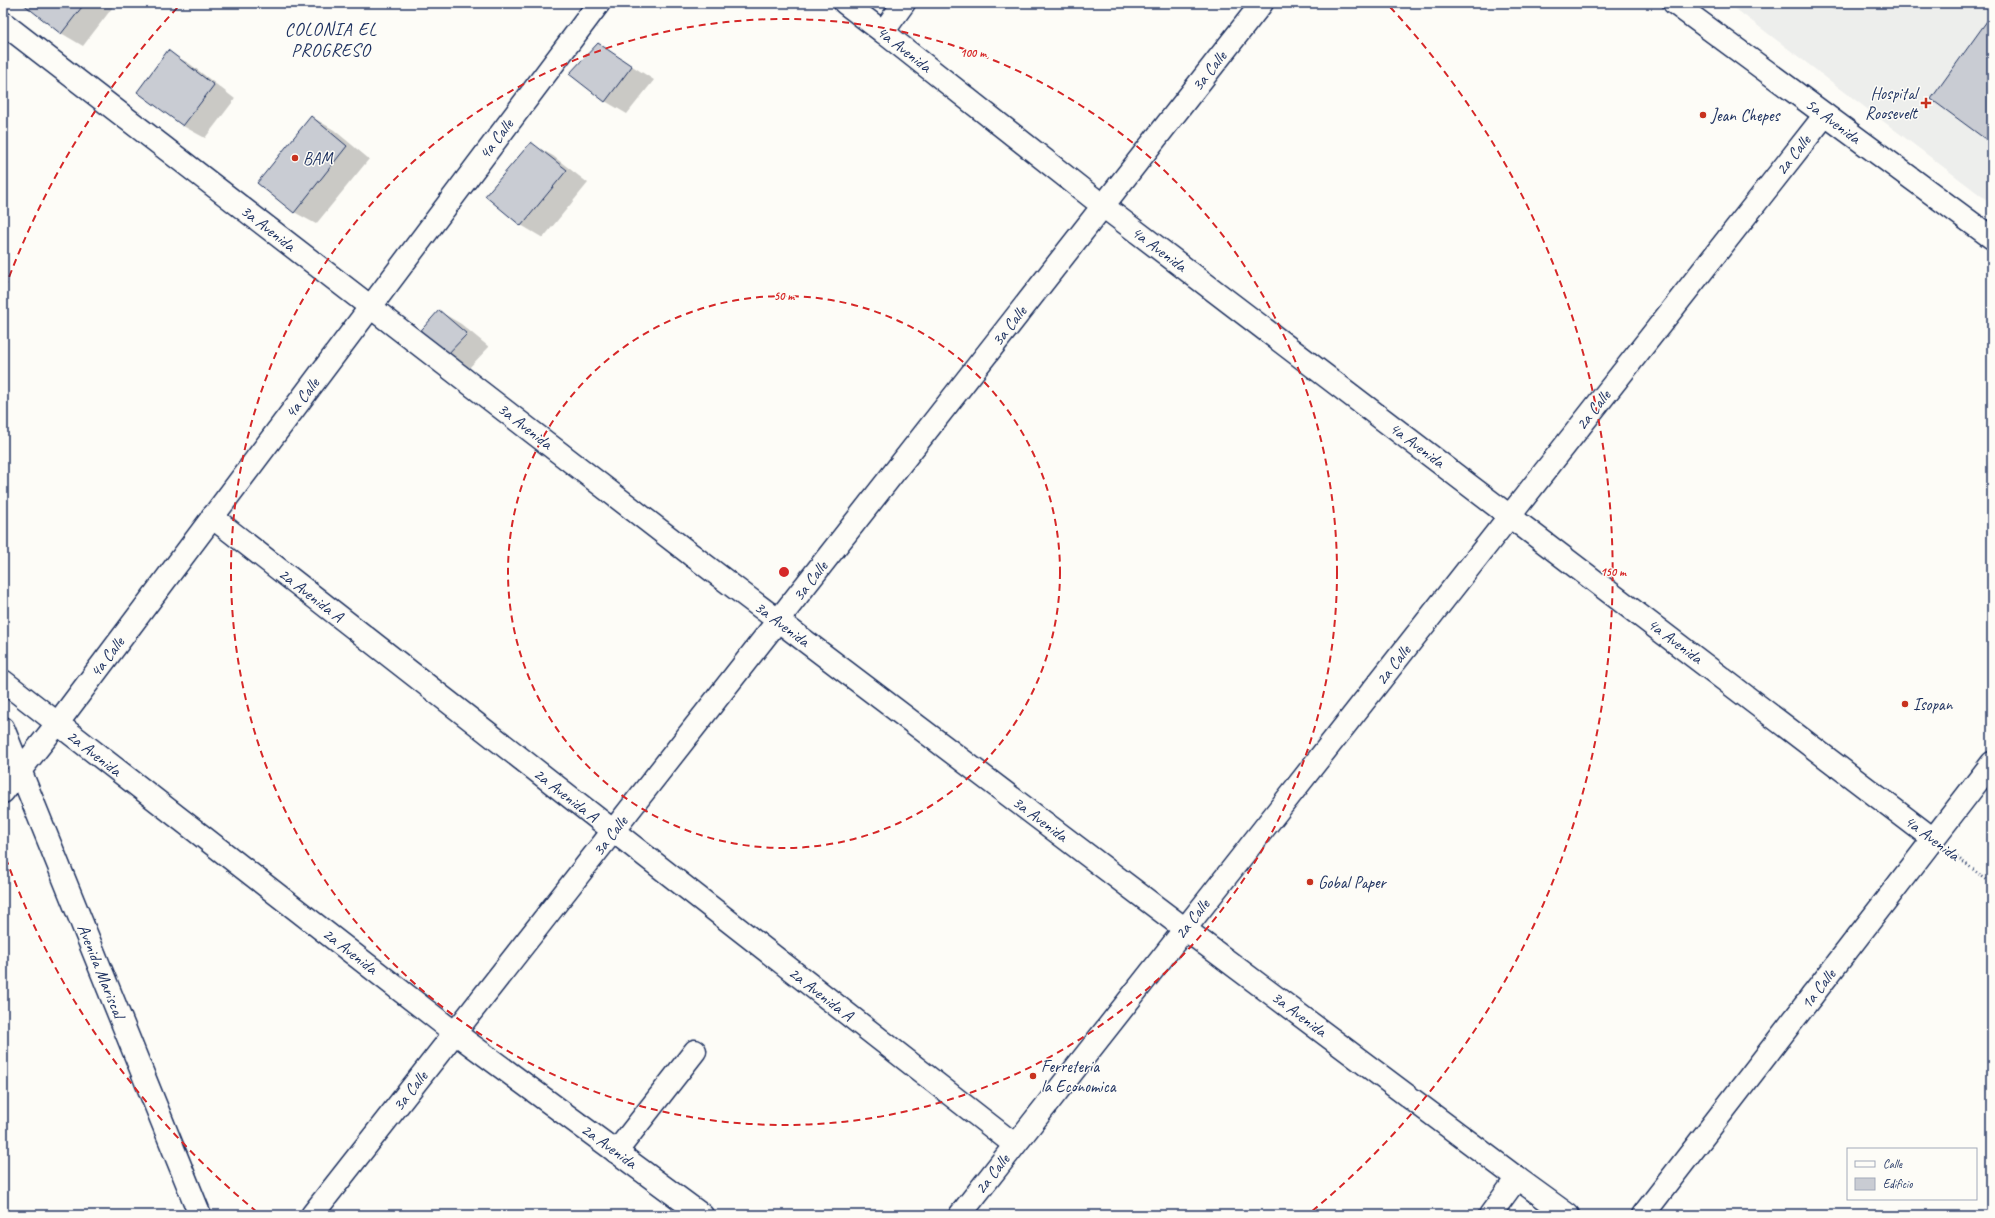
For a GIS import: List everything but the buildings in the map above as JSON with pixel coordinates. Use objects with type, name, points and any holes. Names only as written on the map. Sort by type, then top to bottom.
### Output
[{"type":"street","name":"4a Calle","points":[[3,792],[57,724],[599,3]]},
{"type":"street","name":"4a Avenida","points":[[845,3],[1103,206],[1933,839]]},
{"type":"street","points":[[883,32],[904,3]]},
{"type":"street","name":"3a Calle","points":[[312,1215],[1262,3]]},
{"type":"street","name":"5a Avenida","points":[[1674,3],[1992,238]]},
{"type":"street","name":"3a Avenida","points":[[3,23],[778,621],[1185,929],[1568,1215]]},
{"type":"street","name":"2a Calle","points":[[960,1215],[1825,115]]},
{"type":"street","name":"2a Avenida A","points":[[212,517],[1015,1145]]},
{"type":"street","name":"2a Avenida","points":[[3,681],[455,1033],[702,1215]]},
{"type":"street","name":"Avenida Mariscal","points":[[3,728],[200,1215]]},
{"type":"street","name":"1a Calle","points":[[1643,1215],[1992,762]]},
{"type":"street","points":[[616,1152],[695,1051]]},
{"type":"street","points":[[1490,1215],[1517,1178]]},
{"type":"path","name":"4a Avenida","points":[[1933,839],[1992,884]]},
{"type":"shaded area","name":"Hospital Roosevelt","points":[[1728,3],[1992,3],[1992,204]]},
{"type":"place","name":"Hospital Roosevelt","points":[[1926,103]]},
{"type":"place","name":"Jean Chepes","points":[[1703,115]]},
{"type":"place","name":"BAM","points":[[295,158]]},
{"type":"place","name":"Isopan","points":[[1905,704]]},
{"type":"place","name":"Gobal Paper","points":[[1310,882]]},
{"type":"place","name":"Ferreteria la Economica","points":[[1033,1076]]},
{"type":"district","name":"COLONIA EL PROGRESO","points":[[331,39]]}]
